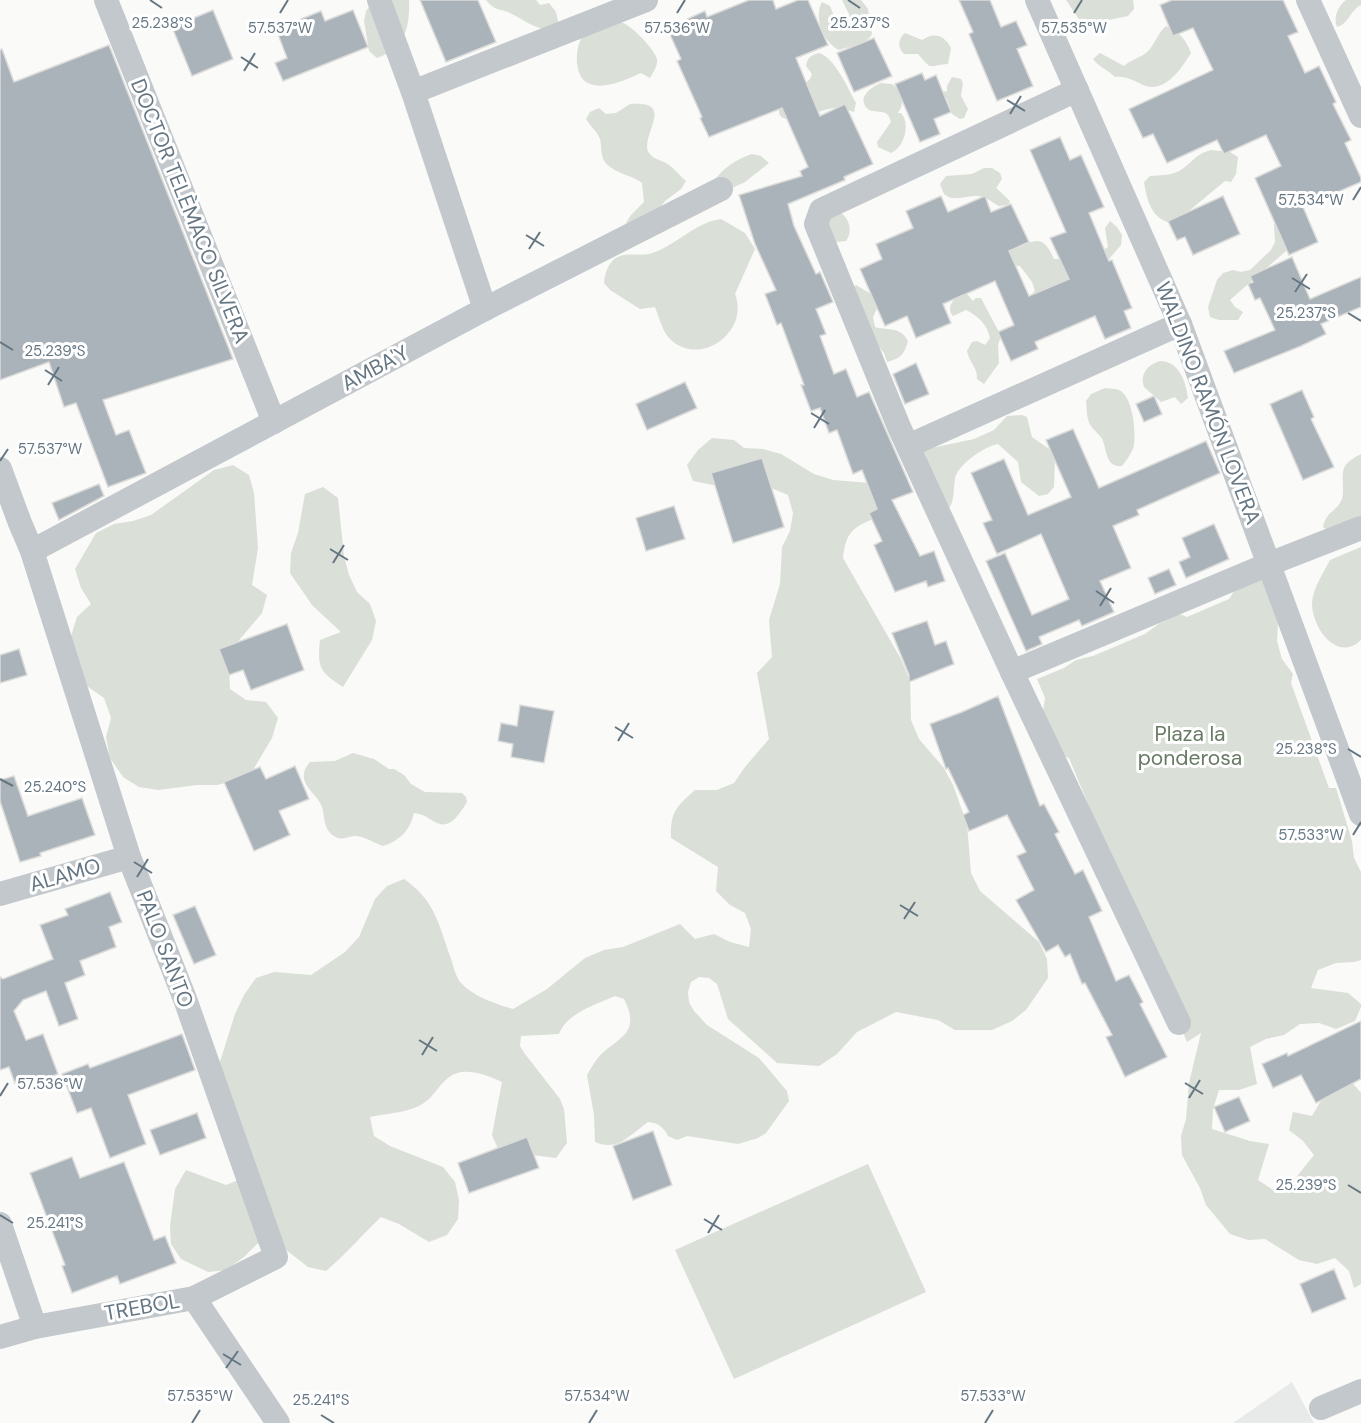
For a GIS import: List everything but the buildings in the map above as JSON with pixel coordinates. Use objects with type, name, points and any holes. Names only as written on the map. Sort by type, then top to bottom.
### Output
[{"type":"street","name":"DOCTOR TELÈMACO SILVERA","points":[[106,0],[274,422]]},
{"type":"street","points":[[379,0],[413,92],[485,309]]},
{"type":"street","points":[[413,92],[646,0]]},
{"type":"street","name":"WALDINO RAMÓN LOVERA","points":[[1037,0],[1180,324],[1361,814]]},
{"type":"street","points":[[1308,0],[1361,116]]},
{"type":"street","points":[[1077,90],[821,210],[816,224],[894,416],[1012,672],[1179,1023]]},
{"type":"street","name":"AMBA'Y","points":[[32,551],[485,309],[721,189]]},
{"type":"street","points":[[908,446],[1180,324]]},
{"type":"street","name":"PALO SANTO","points":[[0,469],[10,526],[32,551],[129,856],[185,999],[276,1257]]},
{"type":"street","points":[[1012,672],[1269,564],[1361,528]]},
{"type":"street","name":"ALAMO","points":[[0,894],[129,856]]},
{"type":"street","points":[[0,1224],[35,1327]]},
{"type":"street","name":"TREBOL","points":[[0,1337],[35,1327],[194,1298],[276,1257]]},
{"type":"street","points":[[194,1298],[278,1423]]},
{"type":"street","points":[[1321,1408],[1361,1391]]},
{"type":"shaded area","points":[[1292,1382],[1314,1423],[1233,1423]]},
{"type":"green space","points":[[374,0],[409,0],[407,28],[404,35],[394,49],[377,58],[369,51],[364,21],[366,11]]},
{"type":"green space","points":[[486,0],[536,0],[540,5],[549,3],[556,12],[558,21],[553,30],[541,28],[508,12],[496,9]]},
{"type":"green space","points":[[842,0],[861,0],[868,9],[872,34],[862,43],[839,50],[825,36],[819,22],[819,15],[822,2],[830,6],[835,19],[848,19],[849,14]]},
{"type":"green space","points":[[1066,0],[1133,0],[1134,9],[1128,16],[1090,24],[1081,22]]},
{"type":"green space","points":[[1346,0],[1361,0],[1361,5],[1337,27],[1337,12]]},
{"type":"green space","points":[[613,22],[627,25],[652,50],[657,62],[650,78],[641,73],[601,86],[588,83],[581,76],[577,58],[578,46],[582,37],[593,26]]},
{"type":"green space","points":[[1166,26],[1182,36],[1191,53],[1177,73],[1165,83],[1151,87],[1126,78],[1115,77],[1093,59],[1100,53],[1124,66],[1146,53]]},
{"type":"green space","points":[[905,33],[922,40],[931,36],[939,36],[945,40],[951,48],[948,64],[932,66],[918,54],[904,54],[899,43]]},
{"type":"green space","points":[[819,53],[830,60],[840,74],[856,103],[854,112],[835,108],[785,119],[780,115],[779,108],[810,79],[812,74],[806,66],[807,61]]},
{"type":"green space","points":[[952,77],[961,79],[963,83],[961,96],[968,109],[964,118],[960,119],[952,114],[947,99],[940,93],[947,91]]},
{"type":"green space","points":[[881,83],[892,84],[899,90],[902,102],[898,113],[901,113],[904,118],[906,129],[903,141],[891,153],[878,147],[877,142],[891,122],[890,118],[885,113],[869,110],[864,102],[866,94]]},
{"type":"green space","points":[[630,104],[644,104],[652,108],[654,121],[647,146],[649,153],[666,163],[686,181],[681,189],[665,201],[642,231],[633,230],[626,223],[644,202],[642,183],[608,166],[603,159],[600,139],[586,119],[590,112],[599,108],[606,114],[616,113]]},
{"type":"green space","points":[[1211,150],[1230,152],[1238,157],[1236,174],[1231,182],[1225,181],[1184,215],[1167,222],[1161,219],[1150,206],[1144,182],[1150,176],[1169,175],[1179,171],[1200,154]]},
{"type":"green space","points":[[752,154],[761,156],[769,163],[745,182],[728,190],[714,181],[731,164]]},
{"type":"green space","points":[[984,168],[992,168],[1000,173],[1002,179],[996,188],[1010,201],[1008,205],[999,206],[980,196],[952,198],[944,194],[940,184],[946,176],[972,174]]},
{"type":"green space","points":[[836,209],[849,223],[850,232],[846,241],[836,242],[821,218]]},
{"type":"green space","points":[[721,219],[745,233],[755,249],[735,294],[738,308],[735,321],[729,333],[719,342],[707,348],[694,350],[681,347],[667,335],[655,307],[640,309],[610,290],[604,283],[607,271],[610,263],[620,256],[646,255],[658,251],[702,225]]},
{"type":"green space","points":[[1110,221],[1122,235],[1121,245],[1109,259],[1101,262],[1080,279],[1026,300],[1035,291],[1032,282],[1020,266],[1011,265],[1009,251],[1034,241],[1040,241],[1054,259],[1089,256],[1108,247],[1105,228]]},
{"type":"green space","points":[[1274,224],[1283,224],[1288,241],[1286,251],[1230,300],[1243,312],[1238,320],[1219,320],[1210,317],[1208,307],[1217,280],[1223,273],[1233,270],[1241,272],[1250,270],[1271,250],[1275,242]]},
{"type":"green space","points":[[856,285],[881,300],[873,317],[875,327],[898,331],[908,341],[899,357],[887,362],[849,291]]},
{"type":"green space","points":[[962,294],[967,294],[973,301],[981,298],[1001,336],[998,345],[999,363],[984,384],[977,379],[967,351],[972,342],[977,341],[985,345],[990,338],[989,333],[981,321],[966,310],[953,316],[950,310],[952,304]]},
{"type":"green space","points":[[1160,361],[1177,368],[1183,379],[1188,398],[1181,404],[1175,397],[1161,402],[1144,387],[1144,374],[1151,365]]},
{"type":"green space","points":[[1105,388],[1117,389],[1124,394],[1132,415],[1134,445],[1122,466],[1117,466],[1110,461],[1102,439],[1087,417],[1086,401],[1091,394]]},
{"type":"green space","points":[[1007,416],[1027,417],[1032,437],[1052,451],[1055,457],[1054,487],[1048,494],[1039,496],[1021,482],[1018,462],[998,444],[979,452],[966,462],[955,479],[950,507],[943,503],[920,454],[927,449],[974,439],[994,430]]},
{"type":"green space","points":[[712,438],[734,440],[744,448],[763,449],[781,454],[814,474],[833,480],[870,483],[879,499],[875,518],[856,528],[848,537],[843,558],[901,659],[910,681],[911,720],[919,739],[944,768],[953,785],[967,824],[971,873],[980,891],[1039,942],[1047,959],[1048,978],[1026,1010],[1012,1021],[992,1030],[955,1030],[938,1020],[896,1012],[857,1032],[837,1054],[819,1066],[777,1063],[728,1019],[717,984],[709,978],[699,977],[691,982],[688,992],[689,1002],[694,1011],[707,1025],[759,1058],[787,1091],[789,1101],[766,1133],[738,1144],[687,1136],[677,1140],[668,1136],[658,1124],[648,1122],[623,1141],[610,1145],[595,1142],[594,1115],[587,1075],[597,1059],[624,1035],[629,1028],[630,1021],[624,999],[615,996],[575,1015],[568,1020],[559,1034],[521,1036],[520,1046],[560,1099],[564,1109],[567,1143],[556,1158],[499,1151],[492,1135],[502,1082],[475,1073],[454,1074],[419,1106],[370,1117],[374,1136],[390,1146],[443,1167],[455,1182],[459,1200],[458,1219],[447,1235],[429,1242],[399,1224],[381,1217],[326,1271],[308,1267],[276,1242],[257,1244],[226,1270],[208,1272],[181,1259],[171,1244],[170,1226],[175,1189],[186,1170],[226,1185],[243,1178],[218,1068],[235,1014],[244,995],[256,978],[274,972],[311,975],[345,952],[359,937],[375,899],[387,886],[404,879],[414,887],[434,913],[460,982],[478,996],[513,1009],[547,989],[585,958],[604,950],[623,947],[680,924],[695,939],[714,934],[730,942],[749,947],[751,929],[745,913],[730,905],[716,891],[718,867],[671,838],[671,829],[673,816],[679,805],[695,790],[717,790],[734,783],[769,739],[757,673],[772,657],[769,620],[780,584],[782,547],[790,531],[793,513],[788,495],[771,488],[733,489],[693,481],[687,465],[698,450]]},
{"type":"green space","points":[[1361,454],[1361,531],[1338,537],[1323,527],[1324,522],[1342,499],[1345,466]]},
{"type":"green space","points":[[233,465],[249,475],[254,493],[258,548],[252,585],[267,595],[262,613],[235,645],[229,669],[230,689],[246,700],[266,702],[278,718],[272,738],[253,770],[237,780],[217,785],[158,790],[139,787],[123,777],[110,758],[106,737],[111,718],[104,698],[71,675],[71,636],[77,617],[91,604],[81,588],[75,569],[96,533],[114,524],[151,515],[214,470]]},
{"type":"green space","points":[[323,487],[338,498],[344,556],[349,575],[357,592],[370,604],[376,621],[372,640],[343,687],[325,673],[319,657],[320,640],[341,632],[312,605],[290,573],[291,553],[298,533],[305,494]]},
{"type":"green space","points":[[1361,547],[1361,640],[1352,646],[1343,647],[1328,640],[1322,632],[1313,614],[1312,599],[1330,560]]},
{"type":"green space","name":"Plaza la ponderosa","points":[[1257,577],[1274,584],[1279,604],[1277,641],[1282,659],[1293,674],[1291,683],[1329,788],[1336,788],[1352,841],[1354,858],[1361,872],[1361,960],[1336,963],[1318,970],[1311,988],[1348,993],[1361,1004],[1361,1007],[1355,1021],[1336,1029],[1319,1023],[1300,1024],[1284,1035],[1266,1039],[1250,1047],[1257,1084],[1239,1090],[1219,1090],[1213,1109],[1212,1129],[1250,1141],[1269,1144],[1258,1180],[1273,1190],[1291,1184],[1314,1155],[1303,1141],[1289,1130],[1293,1112],[1312,1116],[1330,1085],[1343,1072],[1361,1093],[1361,1284],[1354,1288],[1349,1271],[1335,1258],[1317,1264],[1299,1260],[1265,1239],[1248,1240],[1230,1234],[1206,1205],[1200,1188],[1182,1155],[1181,1136],[1186,1119],[1189,1083],[1201,1033],[1187,1042],[1069,758],[1064,756],[1042,718],[1045,698],[1037,679],[1064,668],[1076,660],[1093,656],[1145,634],[1160,623],[1179,614],[1187,617],[1229,599],[1238,585]]},
{"type":"green space","points":[[353,753],[374,759],[389,769],[394,769],[404,775],[411,784],[425,792],[462,793],[467,802],[450,823],[440,824],[414,813],[410,825],[403,834],[383,846],[360,837],[337,838],[328,830],[322,807],[305,783],[304,774],[310,762],[335,761]]},
{"type":"green space","points":[[868,1164],[926,1292],[734,1379],[675,1250]]}]
